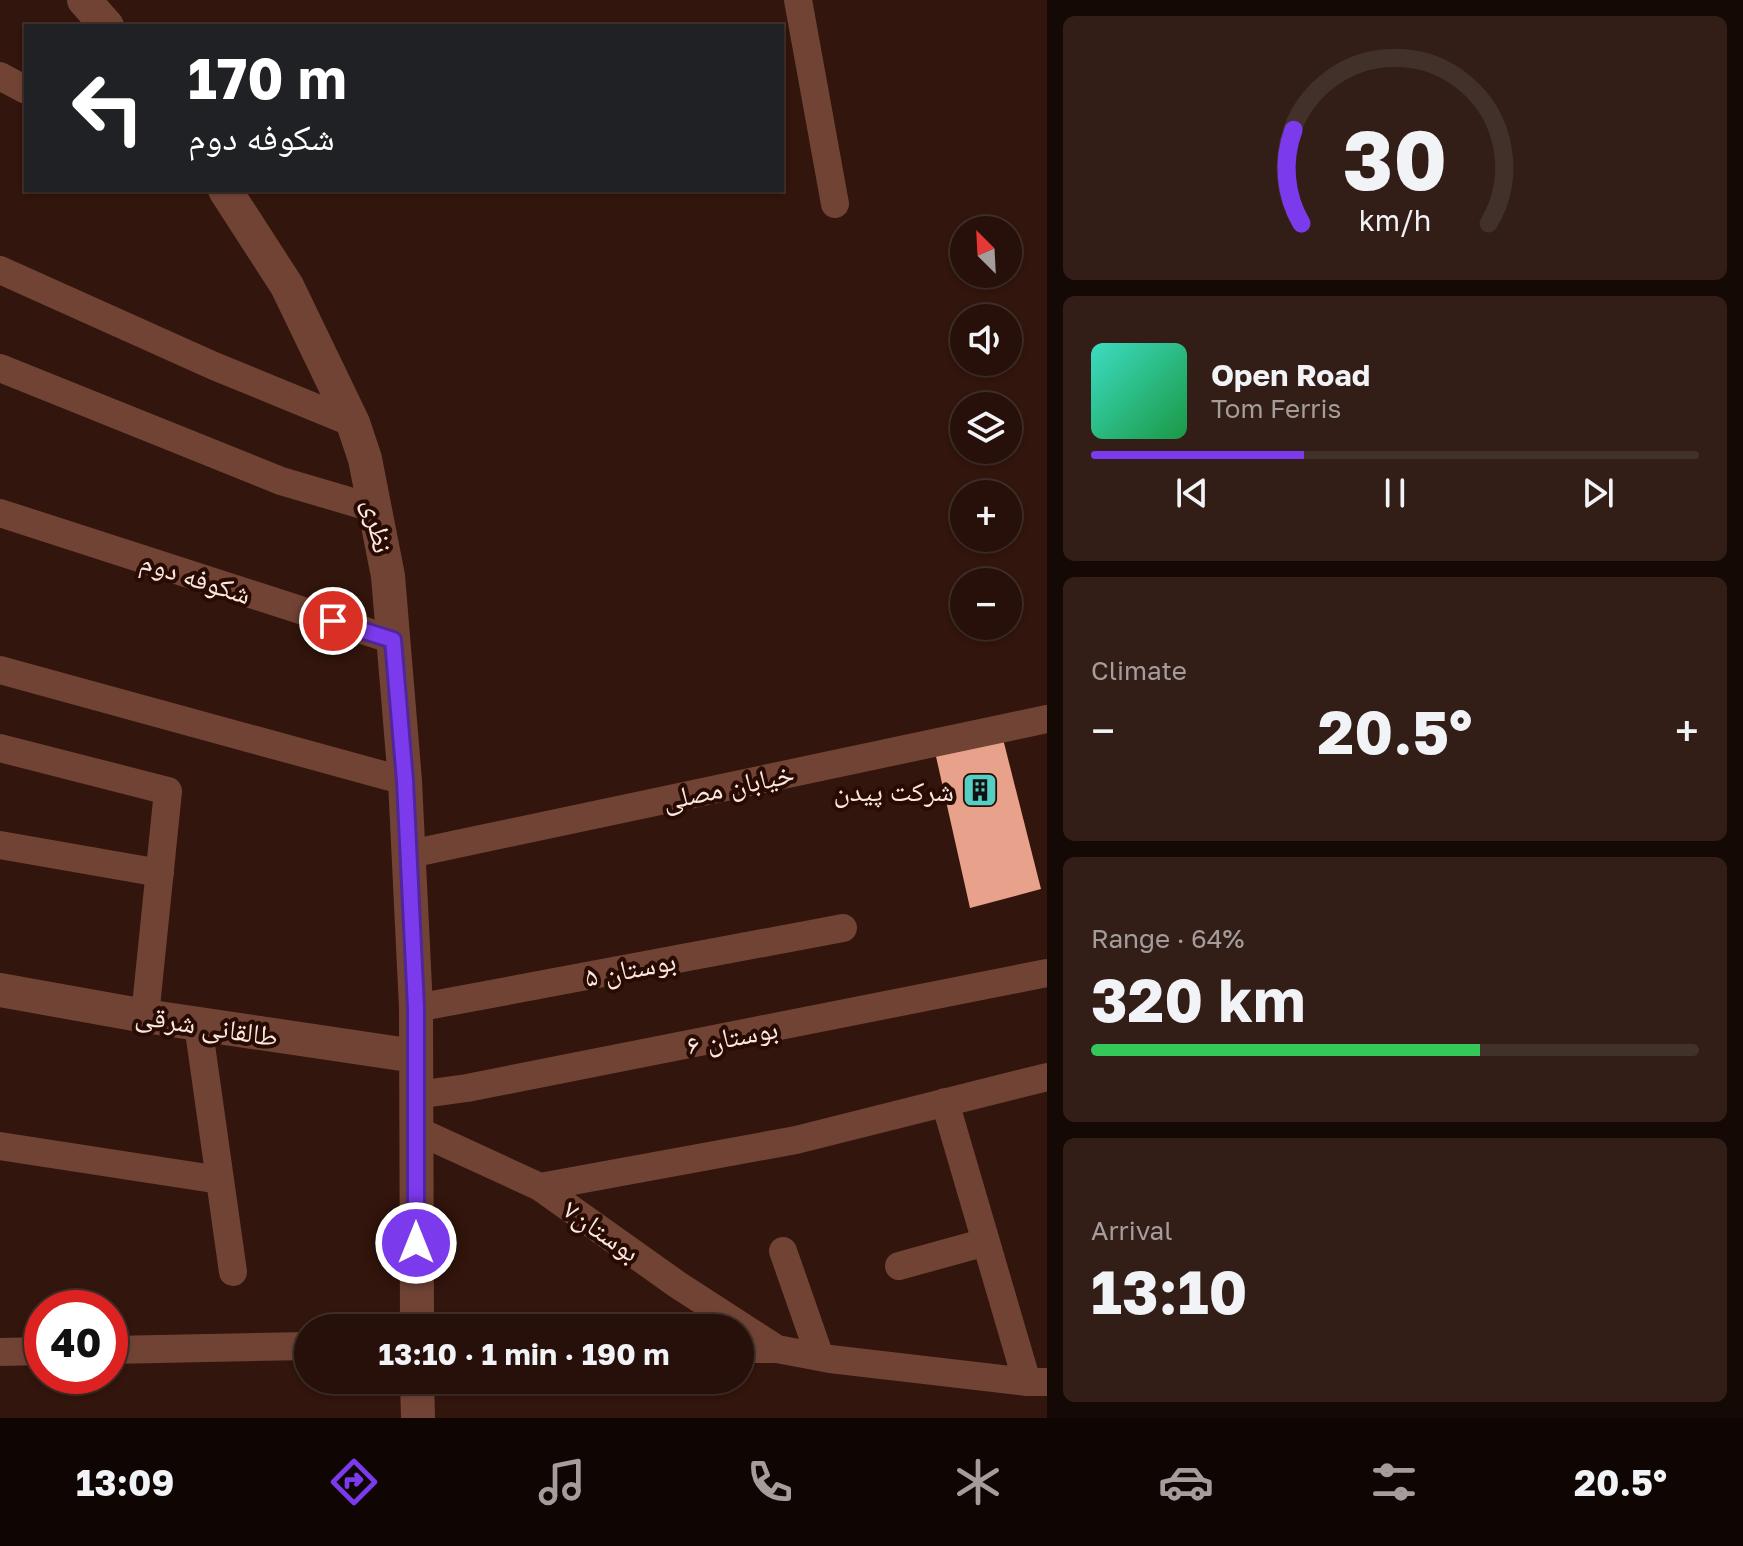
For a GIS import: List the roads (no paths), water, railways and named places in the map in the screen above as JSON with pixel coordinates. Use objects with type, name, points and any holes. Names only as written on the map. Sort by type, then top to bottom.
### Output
[{"type":"street","points":[[84,0],[105,24]]},
{"type":"street","points":[[798,0],[835,204]]},
{"type":"street","points":[[0,76],[24,89]]},
{"type":"street","name":"نظری","points":[[226,192],[287,286],[353,423],[365,459],[388,576],[410,854],[416,1008],[417,1314]]},
{"type":"street","points":[[0,270],[214,366],[353,423]]},
{"type":"street","points":[[0,368],[281,481],[376,509]]},
{"type":"street","name":"شکوفه دوم","points":[[0,513],[393,640]]},
{"type":"street","points":[[0,670],[405,781]]},
{"type":"street","name":"خیابان مصلی","points":[[410,854],[1047,719]]},
{"type":"street","points":[[0,748],[168,791],[145,1016]]},
{"type":"street","points":[[0,845],[160,873]]},
{"type":"street","name":"بوستان ۵","points":[[416,1008],[843,928]]},
{"type":"street","name":"بوستان ۶","points":[[416,1095],[482,1085],[1047,973]]},
{"type":"street","name":"طالقانی شرقی","points":[[0,990],[145,1016],[415,1056]]},
{"type":"street","points":[[198,1024],[233,1272]]},
{"type":"street","points":[[540,1187],[796,1140],[1047,1077]]},
{"type":"street","points":[[754,1349],[777,1349],[820,1357],[1037,1382],[986,1242],[945,1102]]},
{"type":"street","name":"بوستان۷","points":[[416,1130],[540,1187],[678,1285],[777,1349]]},
{"type":"street","points":[[0,1146],[220,1180]]},
{"type":"street","points":[[899,1266],[986,1242]]},
{"type":"street","points":[[783,1251],[820,1357]]},
{"type":"street","points":[[128,1350],[294,1346]]},
{"type":"street","points":[[0,1352],[24,1351]]},
{"type":"street","points":[[417,1394],[418,1418]]},
{"type":"place","name":"شرکت پیدن","points":[[980,790]]}]
